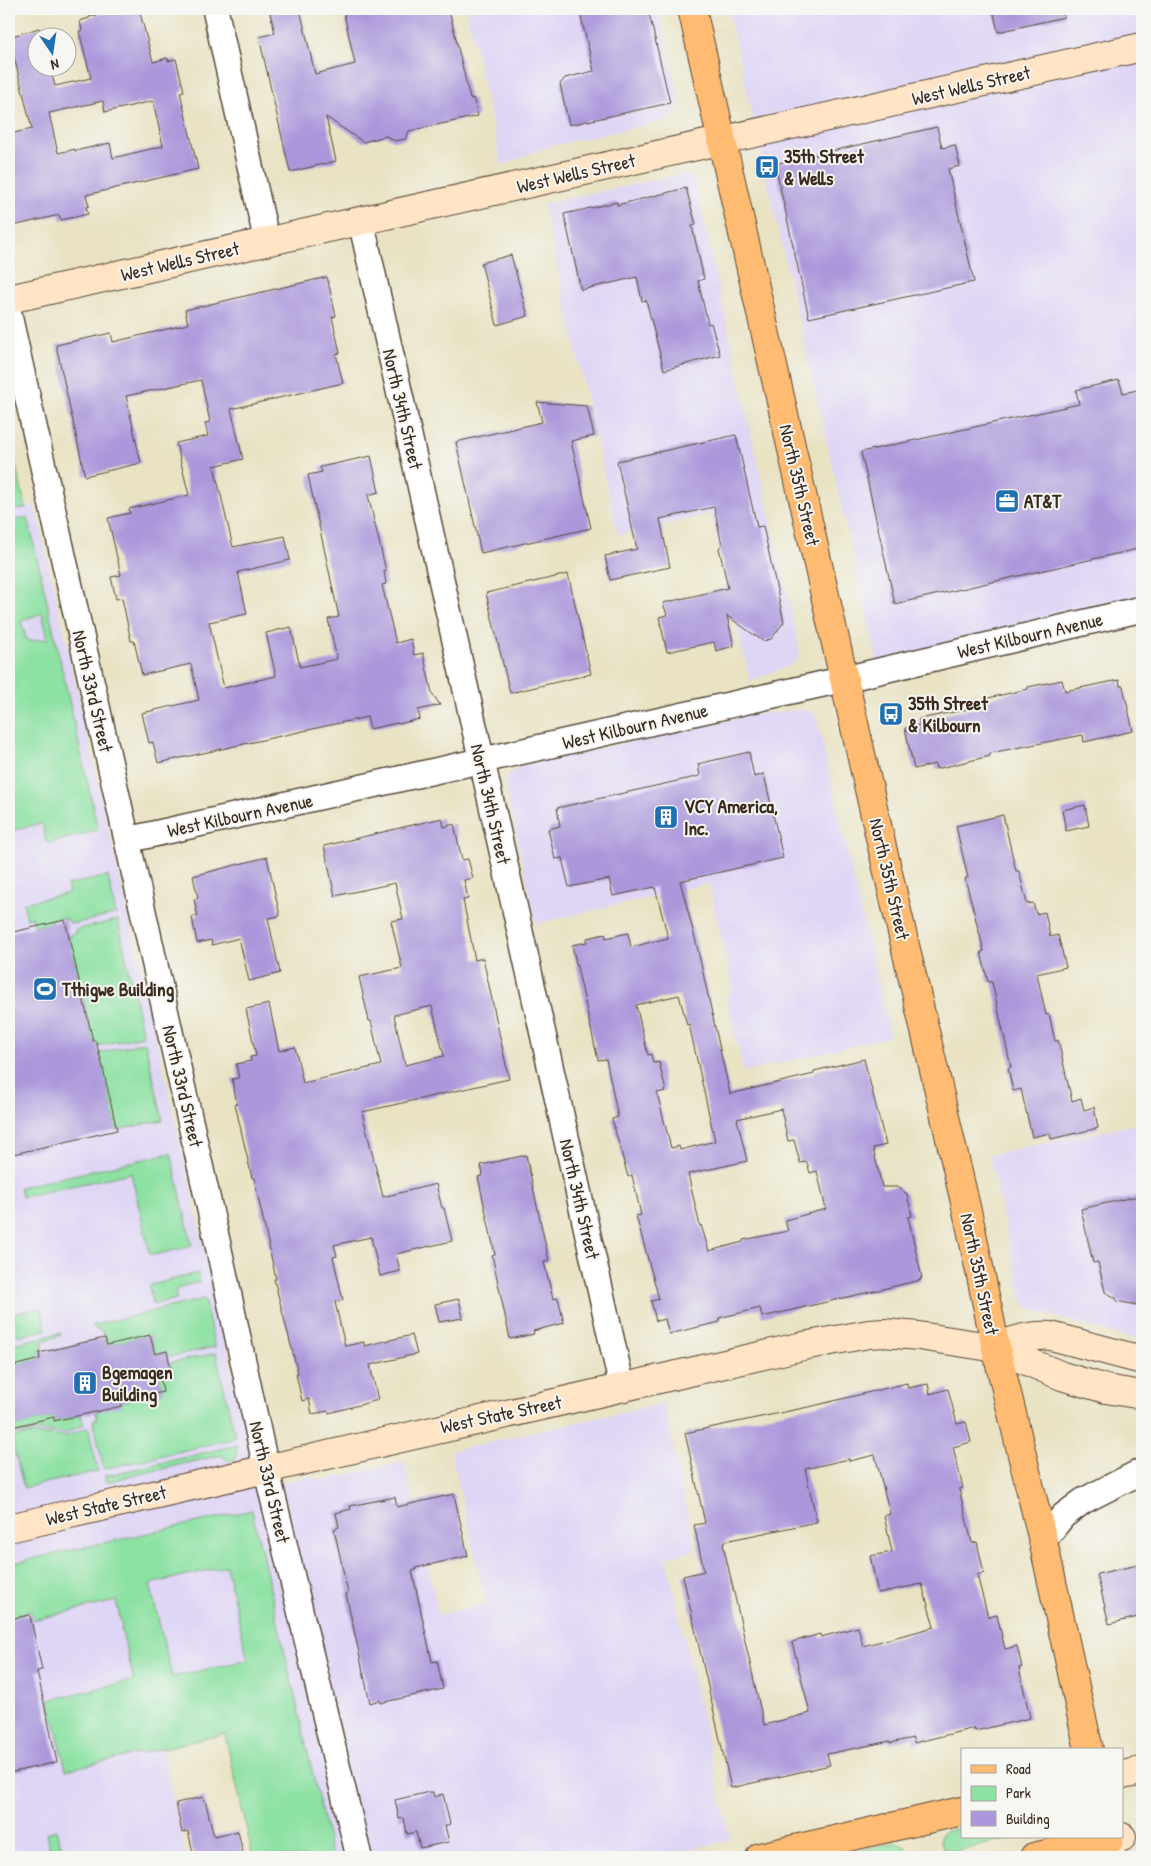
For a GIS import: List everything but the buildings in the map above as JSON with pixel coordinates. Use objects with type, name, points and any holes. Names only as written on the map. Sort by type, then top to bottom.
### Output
[{"type":"main road","name":"North 35th Street","points":[[692,9],[887,868],[970,1224],[996,1348],[1043,1541],[1089,1748]]},
{"type":"main road","points":[[760,1857],[961,1811]]},
{"type":"main road","points":[[1034,1857],[1115,1842]]},
{"type":"street","points":[[215,9],[267,242]]},
{"type":"street","name":"West Wells Street","points":[[9,299],[1142,47]]},
{"type":"street","name":"North 34th Street","points":[[361,221],[622,1387]]},
{"type":"street","name":"North 33rd Street","points":[[9,315],[216,1234],[266,1468],[359,1857]]},
{"type":"street","name":"West Kilbourn Avenue","points":[[127,840],[482,761],[1142,609]]},
{"type":"street","name":"West State Street","points":[[9,1528],[803,1346],[869,1334],[904,1334],[996,1348],[1062,1376],[1106,1389],[1142,1395]]},
{"type":"street","name":"West State Street","points":[[996,1348],[1010,1341],[1038,1335],[1051,1336],[1142,1360]]},
{"type":"street","points":[[1043,1541],[1063,1516],[1083,1501],[1142,1471]]},
{"type":"street","points":[[1124,1775],[1142,1771]]},
{"type":"street","points":[[1115,1842],[1142,1833]]},
{"type":"shaded area","points":[[466,9],[658,9],[679,98],[677,110],[673,116],[666,120],[547,147],[502,165]]},
{"type":"shaded area","points":[[728,9],[1142,9],[1142,609],[879,670]]},
{"type":"shaded area","points":[[683,174],[692,177],[696,185],[800,651],[796,661],[786,667],[750,681],[711,514],[618,535],[543,204]]},
{"type":"shaded area","points":[[35,505],[259,1488],[310,1476],[320,1481],[404,1462],[439,1615],[486,1604],[451,1451],[664,1403],[695,1550],[666,1557],[730,1840],[656,1857],[253,1857],[225,1734],[162,1748],[186,1857],[9,1857],[9,509],[14,507],[15,510]]},
{"type":"shaded area","points":[[810,710],[817,719],[890,1037],[744,1072],[726,998],[733,988],[709,883],[536,924],[505,783],[509,773],[521,766],[749,715]]},
{"type":"shaded area","points":[[1142,1123],[1142,1340],[1120,1336],[1028,1308],[1022,1299],[989,1155]]},
{"type":"green space","points":[[9,437],[26,508],[14,510],[14,508],[9,509]]},
{"type":"green space","points":[[28,517],[98,829],[49,843],[46,842],[42,823],[9,831],[9,529],[14,526],[11,521]],"holes":[[[42,613],[48,639],[27,641],[21,621]]]},
{"type":"green space","points":[[108,876],[116,914],[74,924],[73,922],[69,923],[68,919],[64,920],[63,917],[50,920],[47,927],[44,924],[35,926],[35,929],[32,917],[27,918],[23,903],[69,893],[67,885]]},
{"type":"green space","points":[[118,920],[143,1036],[97,1046],[96,1041],[93,1041],[69,937],[72,936],[71,934],[76,933],[75,930]]},
{"type":"green space","points":[[145,1042],[163,1120],[117,1130],[99,1053]]},
{"type":"green space","points":[[171,1153],[192,1246],[154,1255],[150,1254],[131,1173],[22,1197],[20,1187]]},
{"type":"green space","points":[[198,1273],[200,1282],[187,1285],[175,1291],[177,1299],[153,1304],[149,1287],[151,1285]]},
{"type":"green space","points":[[204,1299],[215,1347],[168,1357],[155,1354],[150,1335],[107,1345],[103,1332],[94,1328],[93,1325]]},
{"type":"green space","points":[[38,1308],[42,1310],[46,1330],[18,1336],[13,1314]]},
{"type":"green space","points":[[60,1333],[61,1335],[43,1341],[43,1352],[40,1359],[9,1367],[9,1345]]},
{"type":"green space","points":[[216,1353],[235,1436],[233,1439],[104,1469],[93,1420],[97,1419],[96,1412],[121,1402],[163,1392],[159,1373],[171,1370],[170,1363]]},
{"type":"green space","points":[[9,1412],[12,1427],[54,1417],[55,1421],[81,1415],[84,1424],[66,1433],[35,1431],[9,1435]]},
{"type":"green space","points":[[88,1427],[98,1471],[24,1488],[11,1438],[29,1434],[67,1436]]},
{"type":"green space","points":[[237,1445],[236,1459],[228,1461],[221,1455],[107,1482],[105,1476]]},
{"type":"green space","points":[[252,1510],[332,1857],[253,1857],[225,1734],[66,1770],[49,1700],[134,1680],[116,1601],[33,1620],[31,1611],[9,1618],[9,1564]],"holes":[[[226,1566],[248,1660],[172,1677],[150,1584]]]},
{"type":"green space","points":[[961,1828],[961,1838],[1013,1838],[954,1852],[944,1849],[940,1840],[941,1835],[946,1831]]},
{"type":"green space","points":[[56,1830],[65,1857],[51,1857],[46,1833]]},
{"type":"green space","points":[[897,1842],[905,1847],[908,1857],[830,1857]]},
{"type":"place","name":"35th Street & Wells","points":[[767,167]]},
{"type":"place","name":"AT&T","points":[[1007,501]]},
{"type":"place","name":"35th Street & Kilbourn","points":[[891,714]]},
{"type":"place","name":"VCY America, Inc.","points":[[666,817]]},
{"type":"place","name":"Tthigwe Building","points":[[45,989]]},
{"type":"place","name":"Bgemagen Building","points":[[85,1383]]}]
